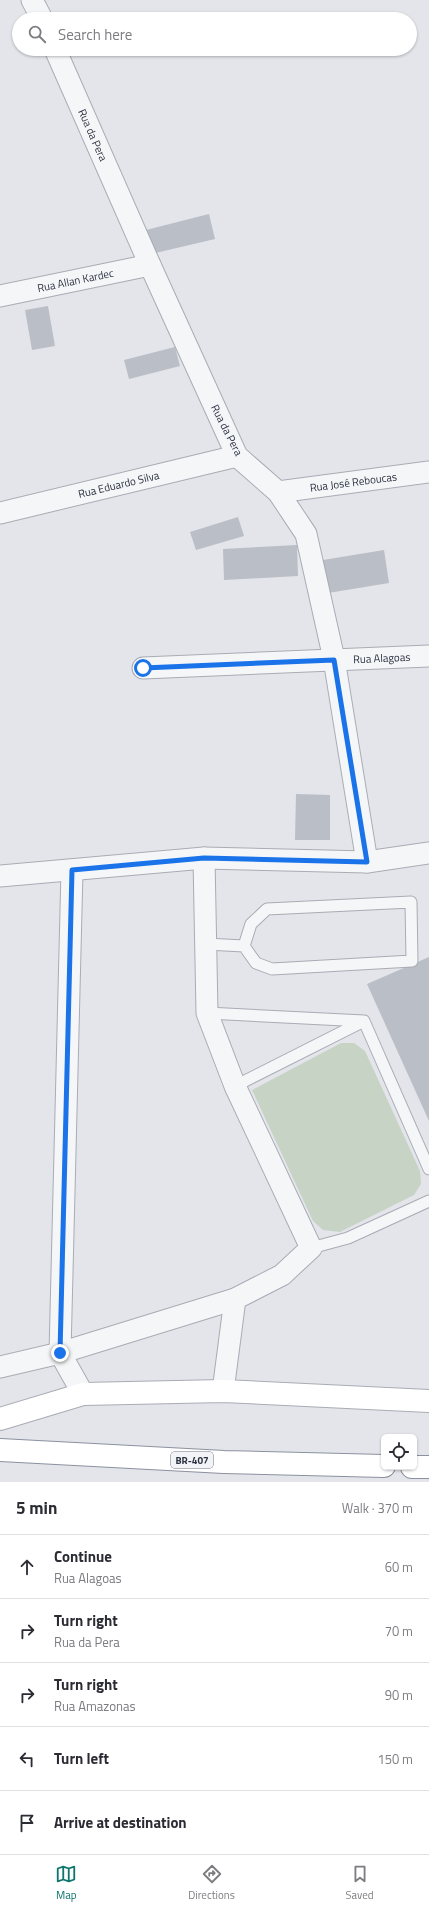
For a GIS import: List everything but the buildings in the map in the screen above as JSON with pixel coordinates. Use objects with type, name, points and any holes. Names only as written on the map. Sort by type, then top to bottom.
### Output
[{"type":"main road","points":[[0,1419],[83,1394],[223,1390],[429,1401]]},
{"type":"main road","name":"BR-407","points":[[0,1450],[224,1462],[381,1466]]},
{"type":"main road","points":[[417,1467],[429,1468]]},
{"type":"street","points":[[32,0],[38,12]]},
{"type":"street","name":"Rua da Pera","points":[[58,56],[150,265],[237,456],[278,492],[306,534],[334,660],[367,862]]},
{"type":"street","name":"Rua Allan Kardec","points":[[0,296],[150,265]]},
{"type":"street","name":"Rua Eduardo Silva","points":[[0,513],[237,456]]},
{"type":"street","name":"Rua José Reboucas","points":[[278,492],[429,472]]},
{"type":"street","name":"Rua Alagoas","points":[[143,668],[429,656]]},
{"type":"street","points":[[0,876],[204,858],[367,862],[429,853]]},
{"type":"street","points":[[0,1367],[60,1353],[235,1299],[282,1275],[311,1248],[235,1086],[208,1013],[204,858]]},
{"type":"street","points":[[72,870],[60,1353],[83,1394]]},
{"type":"street","points":[[223,1390],[235,1299]]},
{"type":"lane","points":[[411,902],[412,961],[272,969],[256,963],[244,946],[251,924],[267,909],[411,902]]},
{"type":"lane","points":[[206,944],[244,946]]},
{"type":"lane","points":[[208,1013],[364,1020]]},
{"type":"lane","points":[[235,1086],[364,1020]]},
{"type":"lane","points":[[364,1020],[429,1169]]},
{"type":"lane","points":[[311,1248],[348,1238],[429,1201]]},
{"type":"green space","points":[[341,1043],[354,1043],[365,1051],[420,1171],[421,1184],[414,1195],[340,1232],[323,1230],[313,1221],[252,1090]]},
{"type":"route","points":[[60,1353],[72,870],[204,858],[367,862],[334,660],[143,668]]}]
